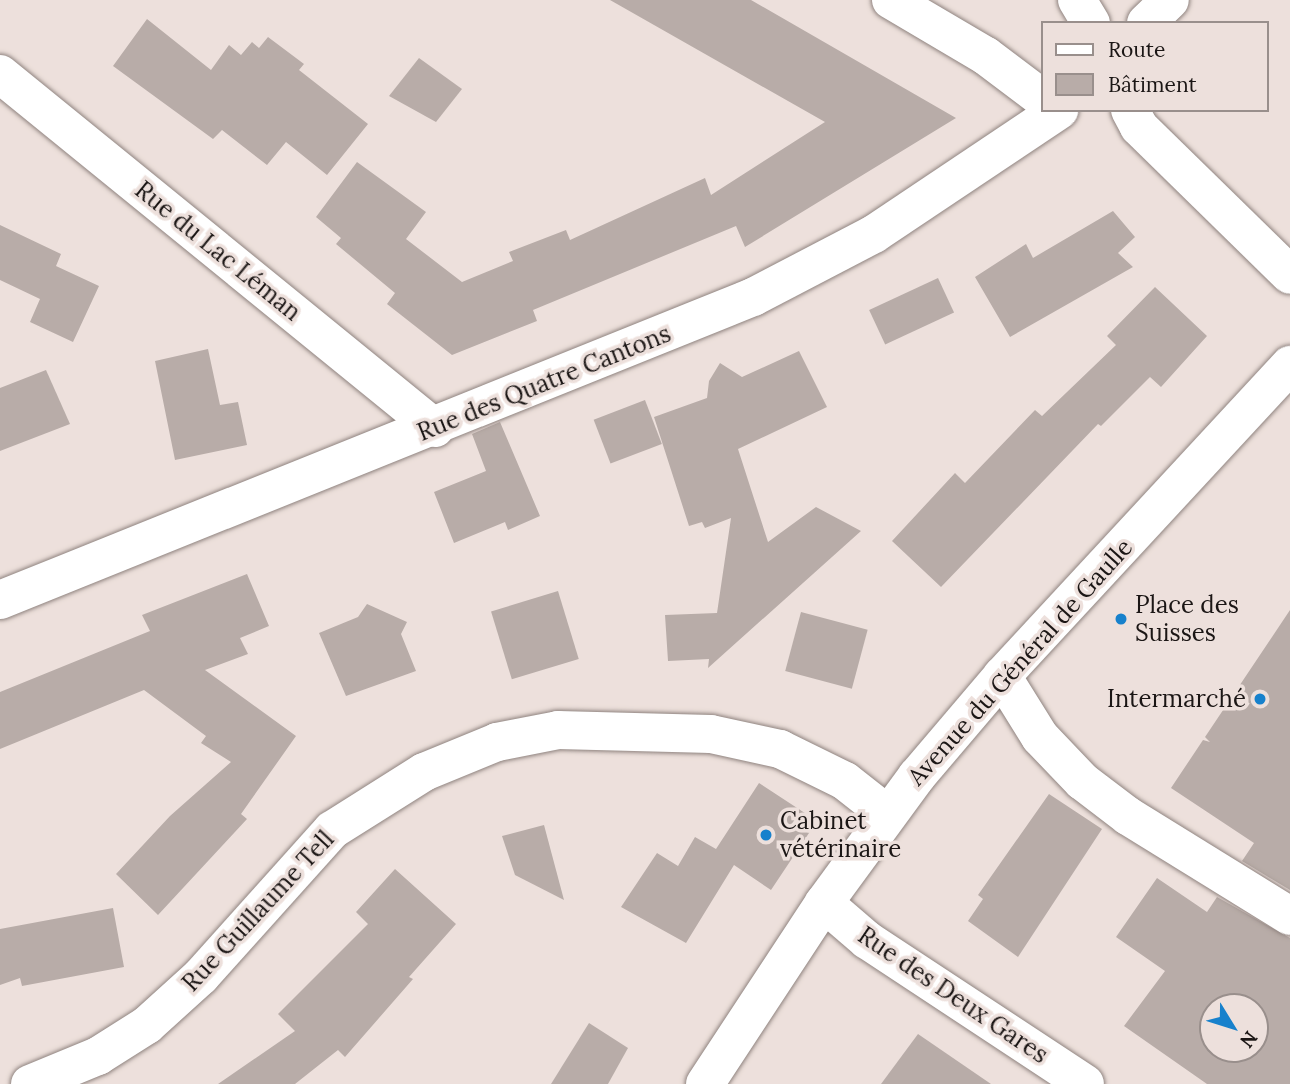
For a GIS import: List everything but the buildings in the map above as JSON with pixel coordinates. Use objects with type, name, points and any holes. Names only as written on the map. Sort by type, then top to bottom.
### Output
[{"type":"street","points":[[891,0],[986,56],[1042,98]]},
{"type":"street","points":[[1077,0],[1090,21]]},
{"type":"street","points":[[1148,21],[1170,0]]},
{"type":"street","name":"Rue du Lac Léman","points":[[0,74],[435,428]]},
{"type":"street","name":"Rue des Quatre Cantons","points":[[0,600],[435,428],[753,298],[874,234],[1056,112]]},
{"type":"street","points":[[1131,112],[1139,127],[1290,275]]},
{"type":"street","name":"Avenue du Général de Gaulle","points":[[705,1084],[824,903],[887,814],[1002,676],[1290,365]]},
{"type":"street","points":[[1002,676],[1040,737],[1082,781],[1128,816],[1290,916]]},
{"type":"street","name":"Rue Guillaume Tell","points":[[30,1084],[98,1056],[147,1025],[201,976],[332,830],[424,772],[497,742],[558,730],[711,734],[780,749],[845,781],[887,814]]},
{"type":"street","name":"Rue des Deux Gares","points":[[824,903],[867,940],[1085,1084]]},
{"type":"place","name":"Place des Suisses","points":[[1121,619]]},
{"type":"place","name":"Intermarché","points":[[1260,699]]},
{"type":"place","name":"Cabinet vétérinaire","points":[[766,835]]}]
